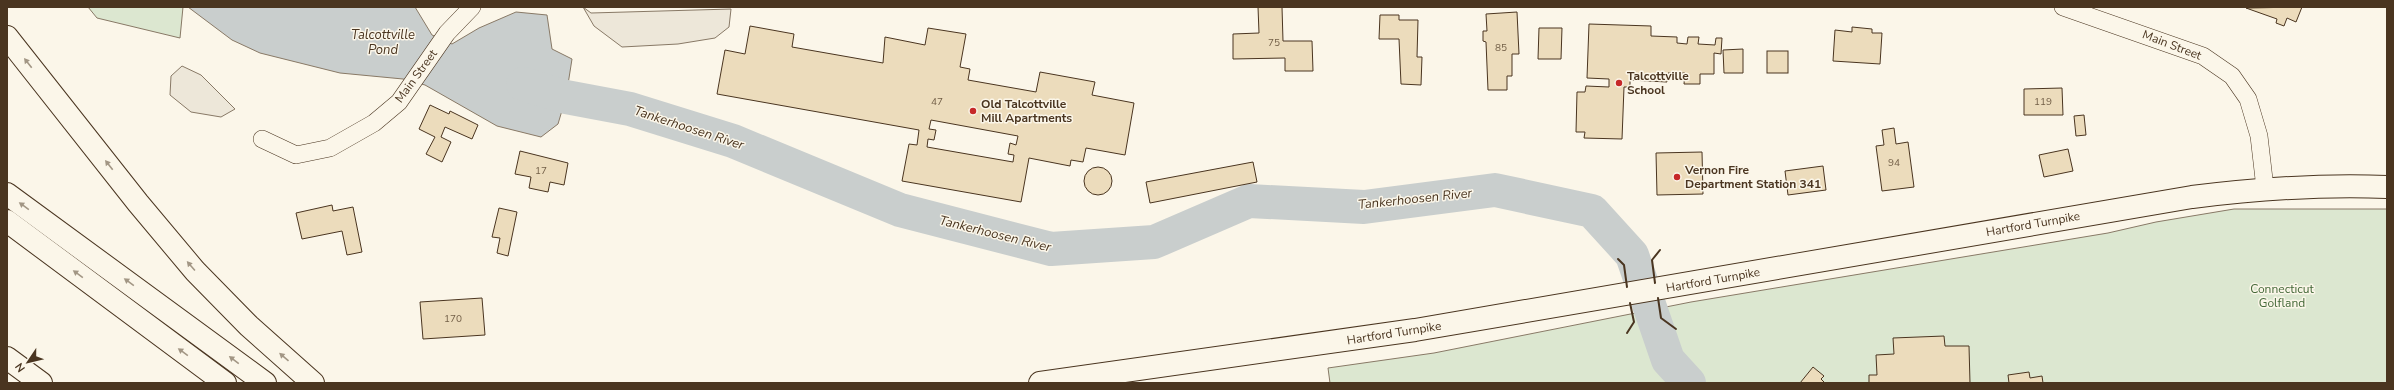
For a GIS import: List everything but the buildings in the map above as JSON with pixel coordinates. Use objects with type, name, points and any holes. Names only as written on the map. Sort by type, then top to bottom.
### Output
[{"type":"main road","points":[[7,37],[191,266],[249,326],[313,383]]},
{"type":"main road","name":"Hartford Turnpike","points":[[1040,383],[1303,347],[1657,290],[2158,203],[2265,188],[2304,186],[2387,187]]},
{"type":"main road","points":[[7,194],[265,383]]},
{"type":"main road","points":[[7,221],[225,383]]},
{"type":"main road","points":[[7,358],[41,383]]},
{"type":"street","name":"Main Street","points":[[262,139],[296,155],[330,148],[374,124],[399,102],[447,33],[472,7]]},
{"type":"street","name":"Main Street","points":[[2063,7],[2203,56],[2232,76],[2248,99],[2259,136],[2265,188]]},
{"type":"green space","points":[[88,7],[183,7],[180,38],[97,18]]},
{"type":"green space","name":"Connecticut Golfland","points":[[2234,209],[2387,209],[2387,383],[1330,383],[1328,368],[1434,353],[1691,302],[2108,233],[2156,222]]},
{"type":"shaded area","points":[[583,7],[591,13],[731,9],[729,27],[715,38],[678,44],[622,47],[594,26]]},
{"type":"shaded area","points":[[182,66],[201,75],[235,109],[221,117],[191,112],[170,95],[171,76]]},
{"type":"water","name":"Talcottville Pond","points":[[188,7],[415,7],[432,35],[452,44],[479,28],[516,12],[547,15],[552,49],[572,59],[566,97],[558,124],[541,137],[497,126],[425,85],[403,79],[340,73],[260,53],[232,40]]},
{"type":"waterway","name":"Tankerhoosen River","points":[[523,84],[566,97],[630,109],[733,141],[900,210],[1051,249],[1154,242],[1249,201],[1364,207],[1495,190],[1592,211],[1632,255],[1668,360],[1689,383]]},
{"type":"wall","points":[[1655,283],[1652,260],[1660,250]]},
{"type":"wall","points":[[1618,259],[1624,265],[1627,287]]},
{"type":"wall","points":[[1658,298],[1661,318],[1676,329]]},
{"type":"wall","points":[[1627,333],[1634,322],[1630,303]]},
{"type":"place","name":"Talcottville School","points":[[1619,83]]},
{"type":"place","name":"Old Talcottville Mill Apartments","points":[[973,111]]},
{"type":"place","name":"Vernon Fire Department Station 341","points":[[1677,177]]}]
